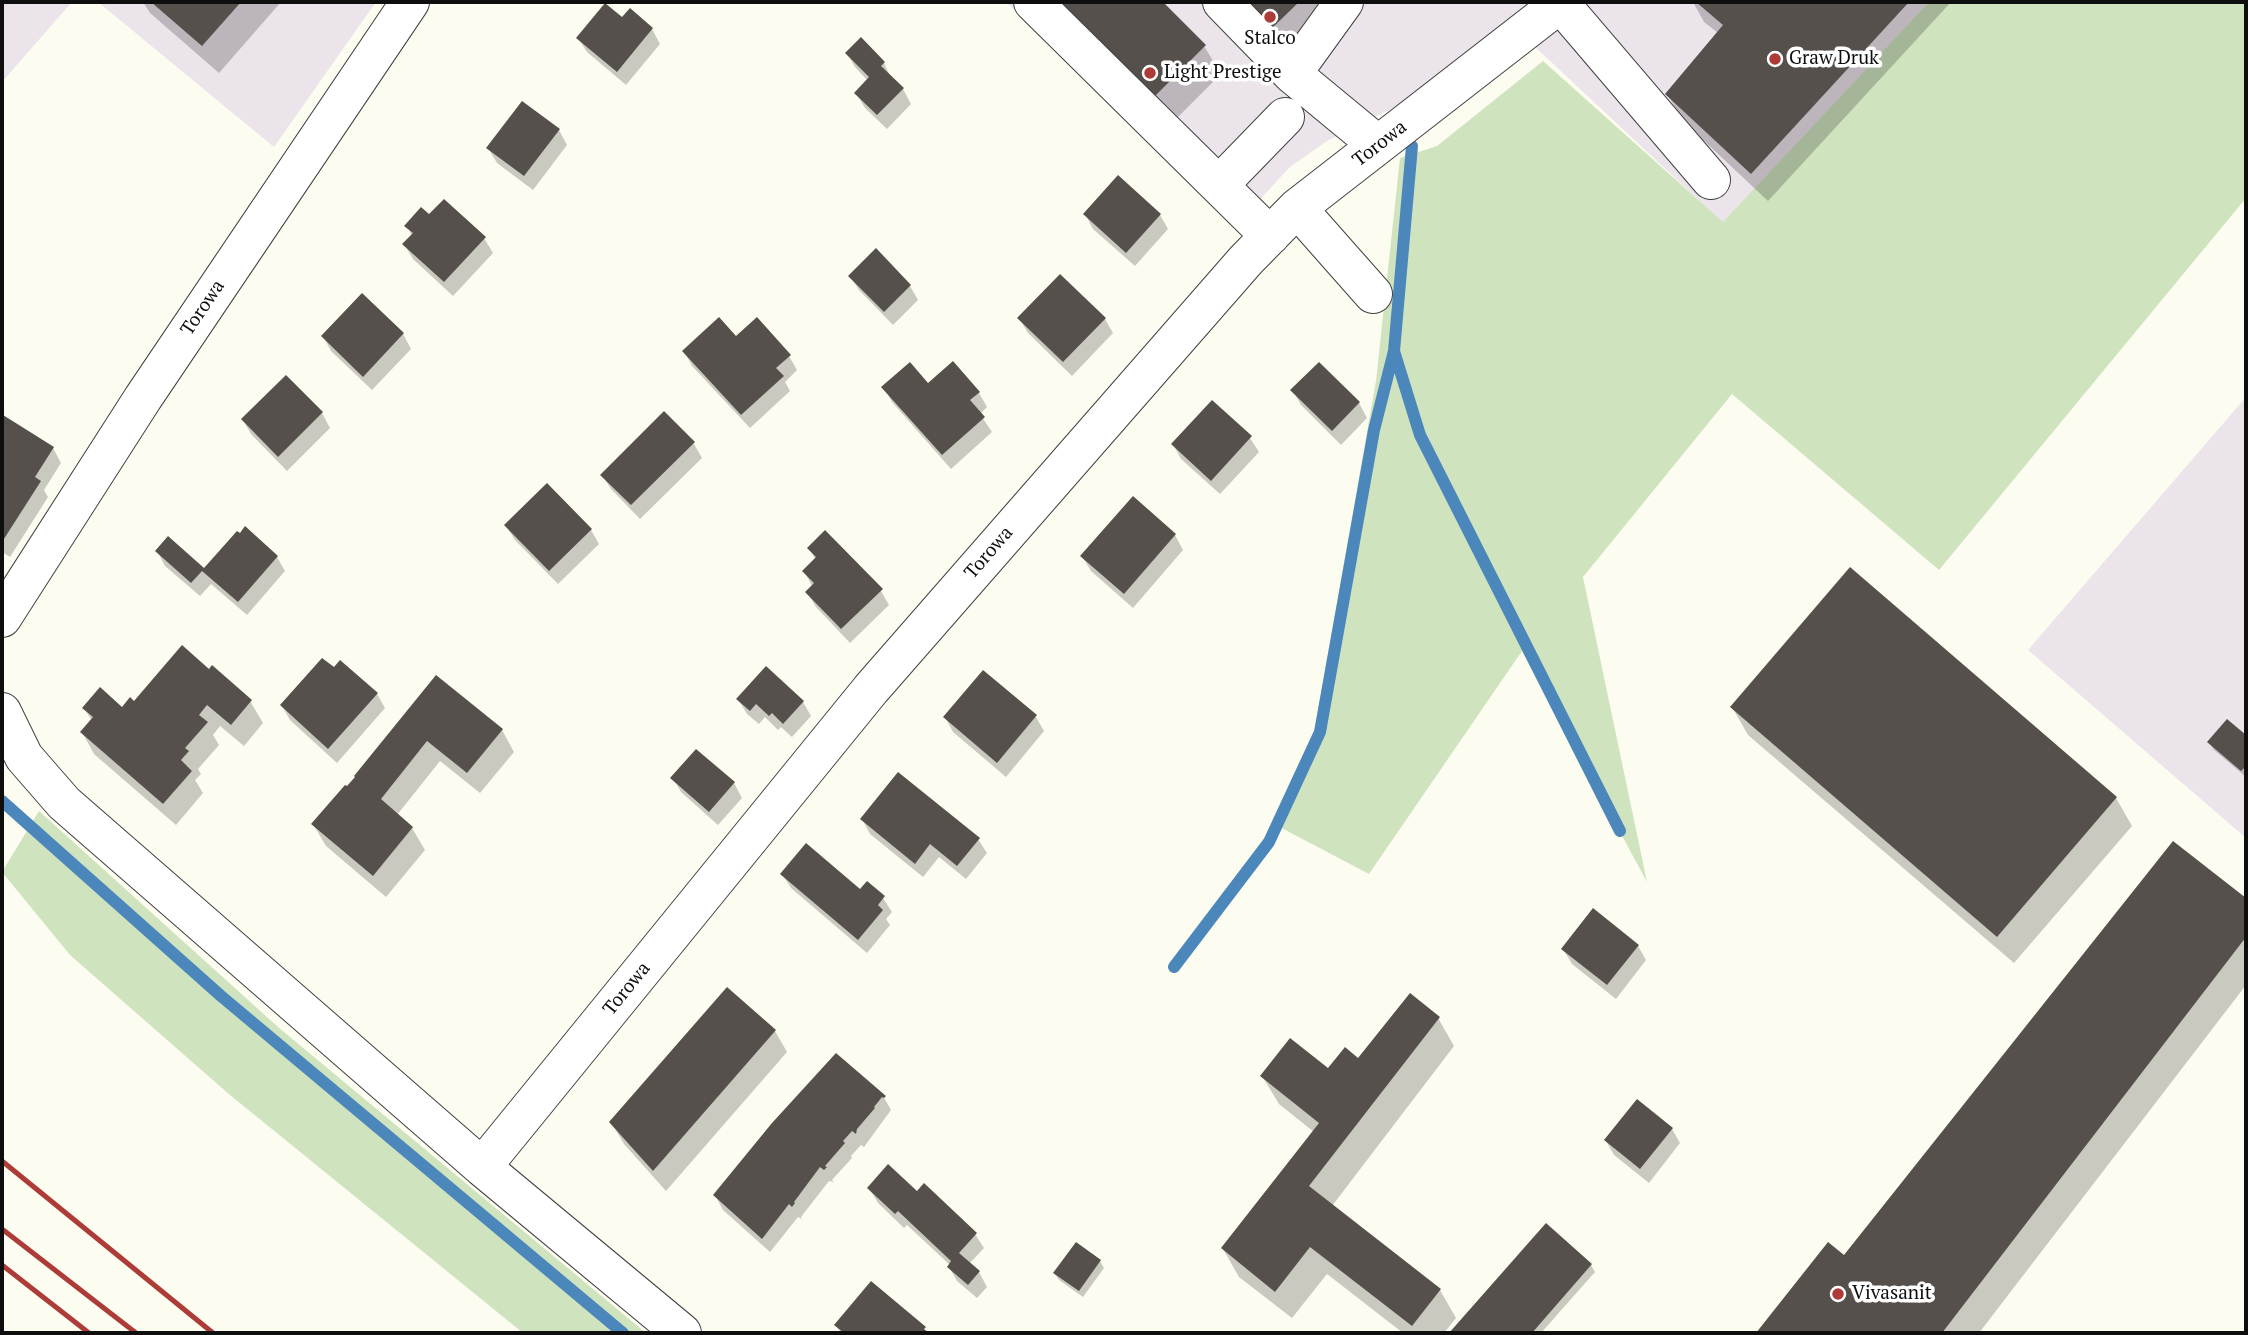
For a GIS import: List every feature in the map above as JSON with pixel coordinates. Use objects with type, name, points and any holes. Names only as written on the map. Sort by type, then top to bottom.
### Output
[{"type":"street","name":"Torowa","points":[[2,618],[150,386],[410,2]]},
{"type":"street","points":[[1033,2],[1270,236]]},
{"type":"street","points":[[1222,2],[1292,74],[1378,145]]},
{"type":"street","points":[[1292,74],[1344,2]]},
{"type":"street","name":"Torowa","points":[[482,1167],[871,690],[1246,260],[1297,208],[1561,2]]},
{"type":"street","points":[[1561,2],[1711,180]]},
{"type":"street","points":[[1219,185],[1285,117]]},
{"type":"street","points":[[1297,208],[1373,294]]},
{"type":"street","points":[[2,712],[24,757],[64,803],[482,1167],[682,1333]]},
{"type":"shaded area","points":[[2,2],[72,2],[2,82]]},
{"type":"shaded area","points":[[98,2],[376,2],[274,147]]},
{"type":"shaded area","points":[[1006,2],[1929,2],[1723,223],[1517,30],[1397,106],[1327,141],[1290,167],[1235,226]]},
{"type":"shaded area","points":[[2246,397],[2246,838],[2028,650]]},
{"type":"green space","points":[[1929,2],[2246,2],[2246,198],[1939,570],[1732,394],[1583,577],[1647,882],[1522,651],[1369,874],[1272,823],[1314,733],[1376,381],[1400,158],[1437,146],[1543,61],[1723,222]]},
{"type":"green space","points":[[39,811],[278,1027],[646,1333],[523,1333],[230,1095],[70,955],[2,872]]},
{"type":"building","points":[[151,2],[241,2],[202,46]]},
{"type":"building","name":"Light Prestige","points":[[1049,2],[1163,2],[1206,45],[1150,101]]},
{"type":"building","name":"Stalco","points":[[1241,2],[1299,2],[1269,31]]},
{"type":"building","name":"Graw Druk","points":[[1696,2],[1909,2],[1751,174],[1665,94],[1723,25]]},
{"type":"building","points":[[605,3],[622,17],[630,8],[653,28],[617,72],[576,38]]},
{"type":"building","points":[[861,37],[885,62],[881,66],[904,88],[877,115],[854,93],[869,77],[845,53]]},
{"type":"building","points":[[522,101],[560,129],[524,176],[486,148]]},
{"type":"building","points":[[1118,175],[1161,214],[1126,253],[1083,214]]},
{"type":"building","points":[[444,199],[486,237],[444,282],[402,244],[413,233],[404,226],[421,207],[429,214]]},
{"type":"building","points":[[876,248],[911,285],[884,312],[848,276]]},
{"type":"building","points":[[1060,274],[1106,318],[1063,362],[1017,318]]},
{"type":"building","points":[[362,293],[404,333],[363,377],[321,336]]},
{"type":"building","points":[[719,317],[736,336],[757,317],[791,355],[776,368],[784,376],[741,415],[682,351]]},
{"type":"building","points":[[953,361],[980,392],[970,400],[985,417],[942,455],[881,387],[910,362],[928,383]]},
{"type":"building","points":[[1319,362],[1360,402],[1332,431],[1290,390]]},
{"type":"building","points":[[286,375],[323,412],[278,457],[241,419]]},
{"type":"building","points":[[1212,400],[1252,436],[1211,481],[1171,444]]},
{"type":"building","points":[[664,411],[695,442],[631,505],[600,475]]},
{"type":"building","points":[[3,415],[54,447],[35,477],[41,481],[2,542],[4,459]]},
{"type":"building","points":[[547,483],[592,529],[549,571],[504,525]]},
{"type":"building","points":[[1133,496],[1176,534],[1124,594],[1080,556]]},
{"type":"building","points":[[245,526],[278,556],[238,602],[202,571],[191,583],[155,551],[168,536],[204,568],[237,531],[240,533]]},
{"type":"building","points":[[825,530],[883,589],[841,629],[805,592],[814,583],[802,571],[816,557],[807,548]]},
{"type":"building","points":[[1850,567],[2117,797],[1997,937],[1730,707]]},
{"type":"building","points":[[182,645],[209,669],[212,665],[252,700],[231,725],[207,705],[199,715],[208,722],[185,748],[189,751],[181,760],[192,771],[163,804],[80,732],[93,717],[82,708],[100,687],[122,707],[130,697],[134,701]]},
{"type":"building","points":[[322,658],[334,667],[340,660],[378,693],[328,749],[280,705]]},
{"type":"building","points":[[766,666],[804,701],[783,724],[772,713],[769,716],[756,704],[750,711],[736,699]]},
{"type":"building","points":[[983,670],[1037,715],[997,763],[943,717]]},
{"type":"building","points":[[436,675],[503,729],[467,773],[427,741],[381,799],[413,827],[373,876],[311,824],[355,777]]},
{"type":"building","points":[[2227,719],[2246,735],[2246,766],[2241,771],[2207,742]]},
{"type":"building","points":[[696,749],[735,782],[709,812],[670,778]]},
{"type":"building","points":[[898,772],[980,838],[957,866],[930,844],[915,864],[860,819]]},
{"type":"building","points":[[2173,841],[2246,898],[2246,937],[1942,1333],[1756,1333],[1828,1242],[1844,1255]]},
{"type":"building","points":[[806,843],[860,889],[867,881],[885,896],[878,905],[883,910],[858,940],[780,874]]},
{"type":"building","points":[[1593,908],[1639,945],[1607,985],[1561,949]]},
{"type":"building","points":[[727,987],[776,1030],[653,1171],[609,1122]]},
{"type":"building","points":[[1410,993],[1440,1017],[1309,1186],[1441,1289],[1412,1326],[1310,1247],[1275,1292],[1221,1248],[1319,1123],[1260,1076],[1290,1038],[1328,1068],[1345,1047],[1358,1058]]},
{"type":"building","points":[[836,1053],[886,1096],[874,1107],[856,1134],[852,1131],[843,1141],[845,1143],[825,1166],[827,1167],[824,1170],[820,1167],[792,1207],[789,1204],[762,1239],[713,1195],[772,1123]]},
{"type":"building","points":[[1637,1099],[1673,1128],[1640,1169],[1604,1140]]},
{"type":"building","points":[[888,1164],[917,1191],[924,1183],[977,1233],[959,1253],[980,1271],[968,1285],[947,1267],[951,1261],[898,1211],[895,1214],[867,1188]]},
{"type":"building","points":[[1546,1223],[1592,1264],[1532,1333],[1449,1333]]},
{"type":"building","points":[[1076,1242],[1101,1260],[1079,1291],[1053,1273]]},
{"type":"building","points":[[871,1281],[926,1327],[924,1329],[929,1333],[844,1333],[834,1325]]},
{"type":"waterway","points":[[1174,967],[1269,842],[1320,732],[1374,430],[1394,351],[1412,146]]},
{"type":"waterway","points":[[1394,351],[1420,435],[1620,831]]},
{"type":"waterway","points":[[2,801],[221,996],[623,1333]]},
{"type":"railway","points":[[2,1161],[213,1333]]},
{"type":"railway","points":[[2,1229],[136,1333]]},
{"type":"railway","points":[[2,1265],[89,1333]]},
{"type":"place","name":"Stalco","points":[[1270,17]]},
{"type":"place","name":"Graw Druk","points":[[1775,59]]},
{"type":"place","name":"Light Prestige","points":[[1150,73]]},
{"type":"place","name":"Vivasanit","points":[[1838,1294]]}]
